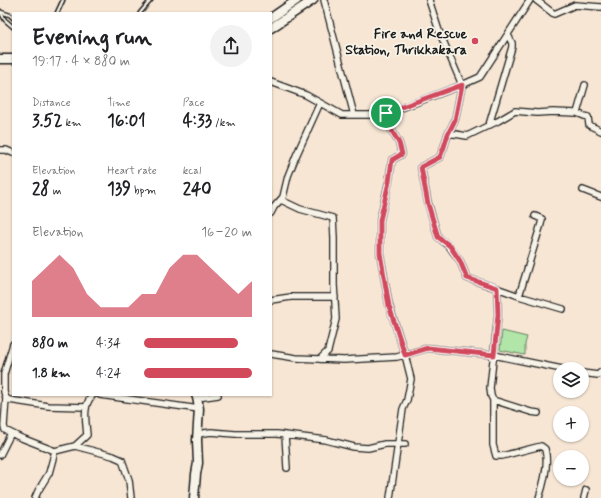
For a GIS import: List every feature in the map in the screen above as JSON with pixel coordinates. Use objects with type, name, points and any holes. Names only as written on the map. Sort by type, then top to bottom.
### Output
[{"type":"street","points":[[272,17],[297,0]]},
{"type":"street","points":[[272,27],[313,0]]},
{"type":"street","points":[[324,0],[354,115]]},
{"type":"street","points":[[429,0],[439,31],[462,85],[455,120],[448,134],[440,157],[421,167],[428,204],[438,237],[450,246],[460,261],[467,278],[563,309]]},
{"type":"street","points":[[272,82],[306,95],[342,114],[369,115],[386,113],[480,77],[530,0]]},
{"type":"street","points":[[536,0],[554,14],[575,5],[601,7]]},
{"type":"street","points":[[489,125],[512,47],[508,34]]},
{"type":"street","points":[[0,59],[12,59]]},
{"type":"street","points":[[577,113],[585,85]]},
{"type":"street","points":[[272,211],[283,197],[288,176],[320,103]]},
{"type":"street","points":[[448,134],[467,136],[515,111],[537,114],[553,112],[577,113],[588,117],[589,125],[601,132]]},
{"type":"street","points":[[386,113],[392,131],[399,143],[402,154],[392,160],[389,182],[380,220],[380,253],[389,306],[411,379],[407,400],[403,410],[390,498]]},
{"type":"street","points":[[0,150],[6,150],[12,153]]},
{"type":"street","points":[[583,190],[601,196]]},
{"type":"street","points":[[281,200],[300,209],[333,218],[336,319],[328,351],[320,359]]},
{"type":"street","points":[[520,296],[542,219],[535,216]]},
{"type":"street","points":[[497,288],[498,315],[490,388],[490,396],[493,400],[493,445],[496,456],[502,456],[541,446],[545,448],[545,475],[539,498]]},
{"type":"street","points":[[272,300],[291,297],[335,297]]},
{"type":"street","points":[[12,347],[4,374],[4,392],[6,398],[5,430],[55,451],[75,446],[87,435],[86,408],[92,396]]},
{"type":"street","points":[[272,354],[296,358],[344,360],[397,357],[428,348],[494,355],[553,367]]},
{"type":"street","points":[[589,374],[598,375],[601,372]]},
{"type":"street","points":[[116,396],[132,397],[199,409]]},
{"type":"street","points":[[194,498],[198,463],[197,440],[199,409],[196,397],[207,396]]},
{"type":"street","points":[[6,398],[8,400],[48,406],[86,408]]},
{"type":"street","points":[[493,400],[538,413]]},
{"type":"street","points":[[198,434],[211,432],[235,434],[277,434],[326,440],[354,447],[368,448],[385,444],[405,444]]},
{"type":"street","points":[[0,455],[11,433]]},
{"type":"street","points":[[285,435],[287,468]]},
{"type":"street","points":[[75,446],[122,460],[130,480],[131,498]]},
{"type":"street","points":[[35,498],[49,473],[55,451]]},
{"type":"street","points":[[584,498],[586,490]]},
{"type":"lane","points":[[57,12],[63,0]]},
{"type":"lane","points":[[141,12],[151,0]]},
{"type":"lane","points":[[0,11],[12,17]]},
{"type":"lane","points":[[0,11],[5,20],[12,27]]},
{"type":"green space","points":[[502,331],[527,337],[525,344],[525,355],[500,350]]},
{"type":"place","name":"Fire and Rescue Station, Thrikkakara","points":[[475,41]]},
{"type":"route","points":[[462,85],[455,120],[448,134],[440,157],[421,167],[428,204],[438,237],[450,246],[460,261],[467,278],[497,288],[498,315],[494,355],[428,348],[405,355],[389,306],[380,253],[380,220],[389,182],[392,160],[402,154],[399,143],[392,131],[386,113],[462,85]]}]
